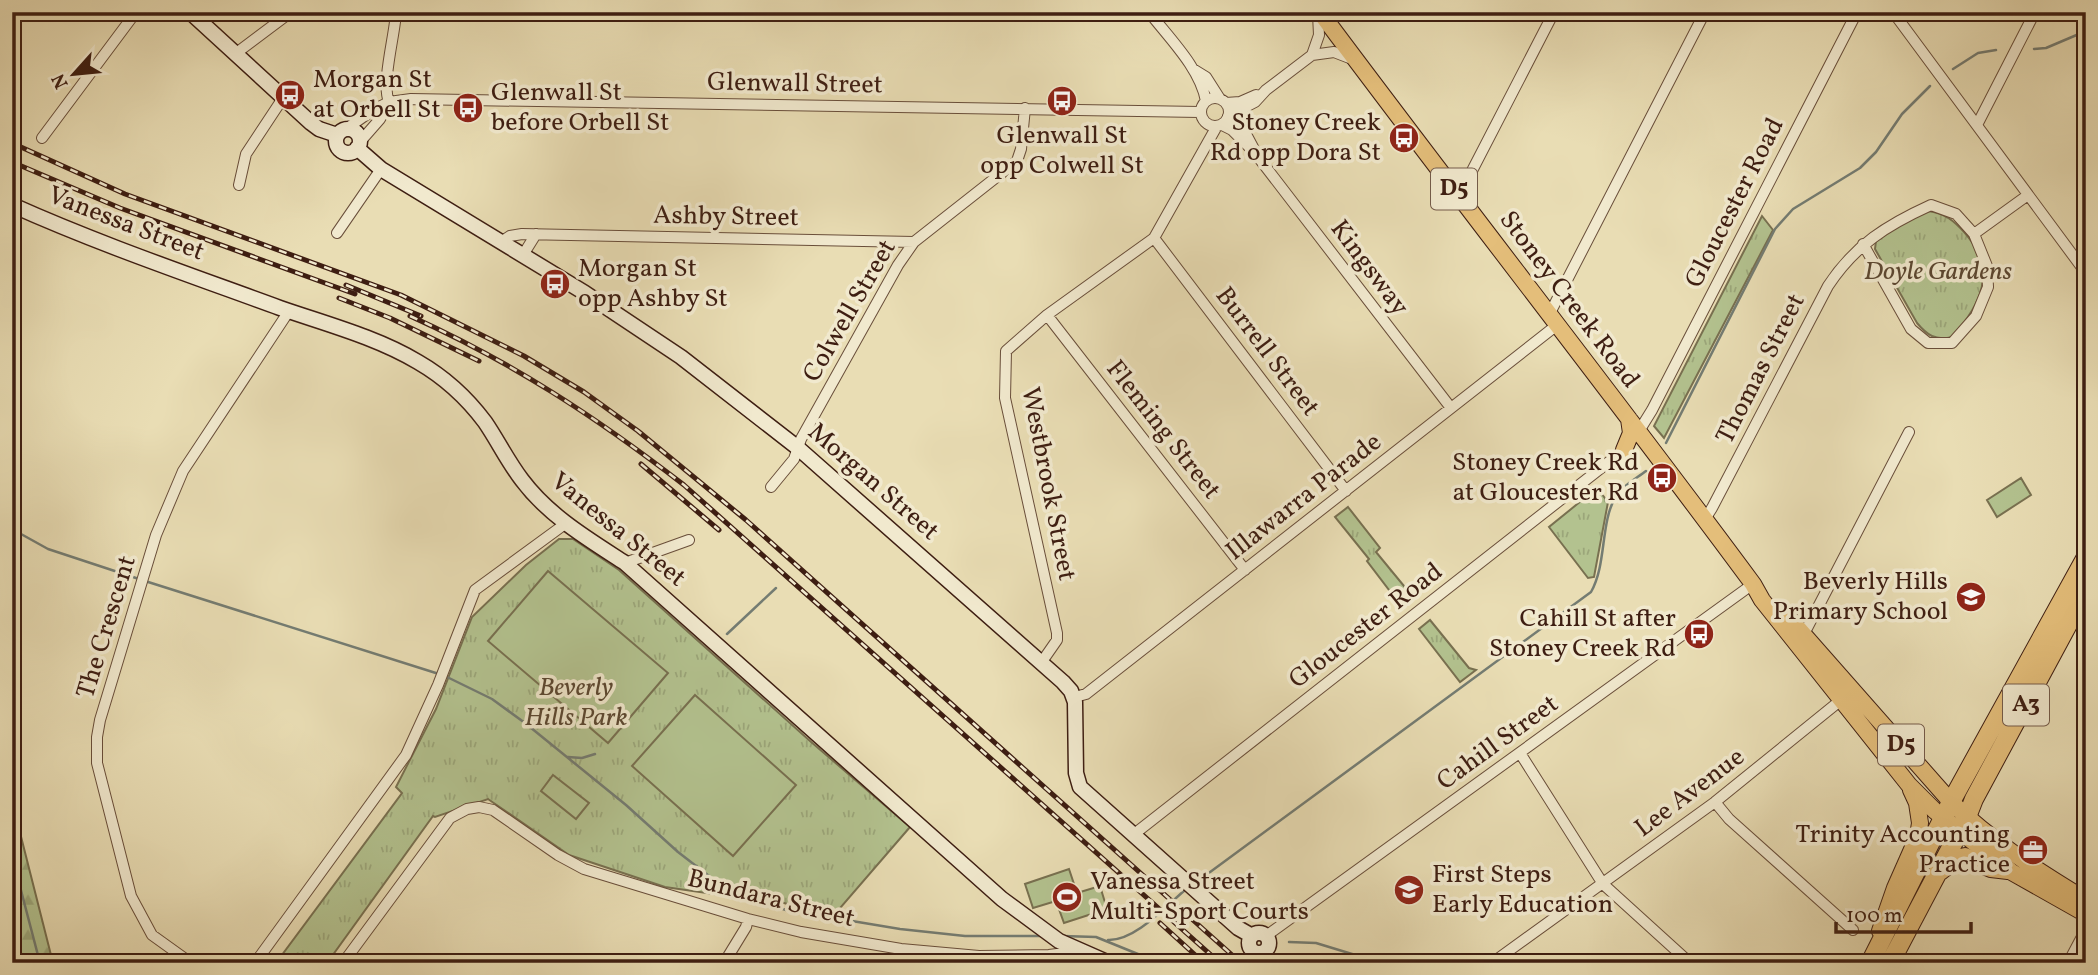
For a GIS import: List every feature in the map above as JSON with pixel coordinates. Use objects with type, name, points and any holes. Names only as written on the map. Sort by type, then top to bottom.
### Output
[{"type":"highway","name":"A3","points":[[1873,957],[1947,810],[2086,557]]},
{"type":"highway","name":"A3","points":[[1890,963],[1974,799],[2086,591]]},
{"type":"highway","points":[[1937,873],[1953,861],[1965,857],[1991,868],[2008,870]]},
{"type":"main road","name":"Stoney Creek Road","points":[[1319,12],[1642,435],[1754,584],[1762,600],[1909,785],[1947,810],[2008,870],[2086,914]]},
{"type":"main road","points":[[1624,450],[1631,433],[1642,435]]},
{"type":"main road","points":[[1624,450],[1642,435]]},
{"type":"main road","name":"Stoney Creek Road","points":[[1754,584],[1768,594],[1804,634],[1947,810]]},
{"type":"main road","points":[[1873,957],[1920,822],[1917,803],[1909,785]]},
{"type":"main road","name":"Stoney Creek Road","points":[[1963,824],[1976,826],[2036,869],[2086,900]]},
{"type":"street","points":[[42,138],[136,12]]},
{"type":"street","points":[[190,12],[320,129],[342,132],[389,102]]},
{"type":"street","points":[[235,54],[291,12]]},
{"type":"street","points":[[389,102],[386,95],[387,81],[397,12]]},
{"type":"street","points":[[1149,12],[1192,68],[1206,100]]},
{"type":"street","points":[[1312,55],[1320,35],[1319,12]]},
{"type":"street","points":[[1459,196],[1555,12]]},
{"type":"street","points":[[1553,320],[1705,12]]},
{"type":"street","name":"Gloucester Road","points":[[1642,435],[1857,12]]},
{"type":"street","name":"Gloucester Road","points":[[1847,31],[1864,12]]},
{"type":"street","points":[[1893,12],[2085,268]]},
{"type":"street","points":[[1977,125],[2035,12]]},
{"type":"street","points":[[1243,131],[1247,114],[1255,102],[1266,90],[1312,55],[1334,52],[1358,63]]},
{"type":"street","points":[[1192,68],[1206,77],[1229,109],[1221,122]]},
{"type":"street","points":[[1255,102],[1221,122],[1201,117],[1203,104],[1210,98],[1240,102],[1266,90]]},
{"type":"street","points":[[239,185],[246,154],[283,98]]},
{"type":"street","name":"Glenwall Street","points":[[389,102],[411,99],[1200,112]]},
{"type":"street","points":[[358,146],[380,119],[389,102]]},
{"type":"street","name":"Colwell Street","points":[[771,487],[794,459],[801,439],[898,265],[914,242],[1017,161],[1021,149],[1025,108]]},
{"type":"street","name":"Kingsway","points":[[1221,122],[1243,131],[1255,153]]},
{"type":"street","name":"Kingsway","points":[[1221,122],[1233,130],[1255,153],[1451,408]]},
{"type":"street","name":"Westbrook Street","points":[[1041,663],[1052,647],[1057,633],[1005,398],[1006,351],[1047,315],[1154,238],[1207,143],[1209,130],[1221,122]]},
{"type":"street","name":"Morgan Street","points":[[342,132],[336,143],[340,150],[348,152],[358,146],[381,169],[642,330],[740,402],[798,448],[1063,682],[1074,697]]},
{"type":"street","points":[[337,233],[381,169]]},
{"type":"street","points":[[1974,234],[2028,195]]},
{"type":"street","name":"Vanessa Street","points":[[12,205],[125,252],[343,329],[418,362],[448,383],[468,402],[485,423],[522,481],[565,524],[625,563],[988,887],[1065,944],[1109,963]]},
{"type":"street","name":"Thomas Street","points":[[1705,519],[1828,286],[1841,266],[1863,244],[1907,216],[1931,205],[1956,214],[1974,234],[1987,266],[1988,287],[1976,316],[1952,343],[1928,343],[1911,329],[1863,244]]},
{"type":"street","name":"Ashby Street","points":[[501,243],[515,234],[914,242]]},
{"type":"street","points":[[523,255],[537,234]]},
{"type":"street","name":"Burrell Street","points":[[1154,238],[1346,491]]},
{"type":"street","name":"The Crescent","points":[[191,963],[152,935],[131,896],[97,763],[97,737],[156,535],[183,471],[289,311]]},
{"type":"street","name":"Fleming Street","points":[[1047,315],[1245,570]]},
{"type":"street","name":"Illawarra Parade","points":[[1074,697],[1086,694],[1346,491],[1451,408],[1553,320]]},
{"type":"street","points":[[1804,634],[1909,432]]},
{"type":"street","name":"Gloucester Road","points":[[1133,835],[1624,450]]},
{"type":"street","points":[[255,963],[406,755],[447,664],[475,590],[565,524]]},
{"type":"street","points":[[625,563],[689,540]]},
{"type":"street","name":"Cahill Street","points":[[1259,936],[1520,753],[1754,584]]},
{"type":"street","points":[[1074,697],[1077,780],[1089,797],[1238,928],[1259,936],[1269,945],[1270,957]]},
{"type":"street","name":"Lee Avenue","points":[[1492,963],[1715,802],[1841,701]]},
{"type":"street","points":[[1520,753],[1603,884],[1689,963]]},
{"type":"street","points":[[1715,802],[1729,819],[1853,930]]},
{"type":"street","name":"Bundara Street","points":[[343,963],[450,818],[467,809],[479,807],[493,810],[558,855],[584,869],[748,919],[801,932],[901,949],[966,955],[1049,955],[1065,953],[1065,944]]},
{"type":"street","points":[[724,963],[748,919]]},
{"type":"street","points":[[2068,963],[2086,929]]},
{"type":"green space","name":"Doyle Gardens","points":[[1928,211],[1949,218],[1965,233],[1975,247],[1983,274],[1978,300],[1971,313],[1952,337],[1946,338],[1932,336],[1917,323],[1875,249],[1876,241],[1910,217]]},
{"type":"green space","points":[[1762,216],[1773,230],[1664,438],[1654,426]]},
{"type":"green space","points":[[2021,478],[2031,495],[1997,517],[1987,500]]},
{"type":"green space","points":[[1597,488],[1608,502],[1594,577],[1588,578],[1549,527]]},
{"type":"green space","points":[[1348,507],[1380,548],[1376,552],[1413,597],[1402,607],[1367,561],[1369,559],[1335,517]]},
{"type":"green space","name":"Beverly Hills Park","points":[[559,539],[573,539],[619,570],[910,827],[835,914],[797,907],[738,889],[734,897],[665,887],[569,855],[488,799],[433,816],[327,963],[276,963],[402,793],[396,787],[436,709],[472,617],[526,565]]},
{"type":"green space","points":[[548,571],[668,673],[608,743],[488,641]]},
{"type":"green space","points":[[1430,620],[1469,668],[1476,670],[1460,682],[1419,629]]},
{"type":"green space","points":[[695,695],[796,785],[733,856],[632,766]]},
{"type":"green space","points":[[553,775],[589,803],[576,819],[541,791]]},
{"type":"green space","points":[[12,801],[53,963],[24,963],[12,921]]},
{"type":"green space","name":"Vanessa Street Multi-Sport Courts","points":[[1069,869],[1077,893],[1100,886],[1107,909],[1064,923],[1056,901],[1033,908],[1025,884]]},
{"type":"waterway","points":[[2034,49],[2046,48],[2086,31]]},
{"type":"waterway","points":[[1953,69],[1978,53],[1996,50]]},
{"type":"waterway","points":[[1666,443],[1775,229],[1793,209],[1860,168],[1876,152],[1902,114],[1930,86]]},
{"type":"waterway","points":[[1202,878],[1591,592],[1599,569],[1611,506],[1622,489],[1646,471]]},
{"type":"waterway","points":[[12,529],[48,549],[139,579]]},
{"type":"waterway","points":[[145,581],[439,674]]},
{"type":"waterway","points":[[727,634],[776,588]]},
{"type":"waterway","points":[[445,676],[492,699],[525,723],[626,805],[678,852],[722,886],[745,897],[786,910],[900,929],[965,936],[1043,936]]},
{"type":"waterway","points":[[568,757],[582,758],[595,754]]},
{"type":"waterway","points":[[12,856],[40,963]]},
{"type":"waterway","points":[[1108,940],[1118,939],[1139,929],[1185,890]]},
{"type":"waterway","points":[[1063,936],[1096,937],[1160,963]]},
{"type":"waterway","points":[[1289,942],[1316,943],[1375,961]]},
{"type":"railway","points":[[12,143],[125,194],[401,295],[524,356],[584,392],[638,431],[746,520],[1241,963]]},
{"type":"railway","points":[[12,162],[120,208],[355,294]]},
{"type":"railway","points":[[346,285],[421,316]]},
{"type":"railway","points":[[339,298],[390,318],[479,361]]},
{"type":"railway","points":[[410,316],[483,352],[552,392],[684,485],[1220,963]]},
{"type":"railway","points":[[641,464],[719,530]]},
{"type":"railway","points":[[1160,923],[1204,963]]},
{"type":"place","name":"Morgan St at Orbell St","points":[[290,95]]},
{"type":"place","name":"Glenwall St opp Colwell St","points":[[1062,101]]},
{"type":"place","name":"Glenwall St before Orbell St","points":[[468,108]]},
{"type":"place","name":"Stoney Creek Rd opp Dora St","points":[[1404,138]]},
{"type":"place","name":"Morgan St opp Ashby St","points":[[555,284]]},
{"type":"place","name":"Stoney Creek Rd at Gloucester Rd","points":[[1662,478]]},
{"type":"place","name":"Beverly Hills Primary School","points":[[1971,597]]},
{"type":"place","name":"Cahill St after Stoney Creek Rd","points":[[1699,634]]},
{"type":"place","name":"Trinity Accounting Practice","points":[[2033,850]]},
{"type":"place","name":"First Steps Early Education","points":[[1409,890]]},
{"type":"place","name":"Vanessa Street Multi-Sport Courts","points":[[1067,897]]}]
